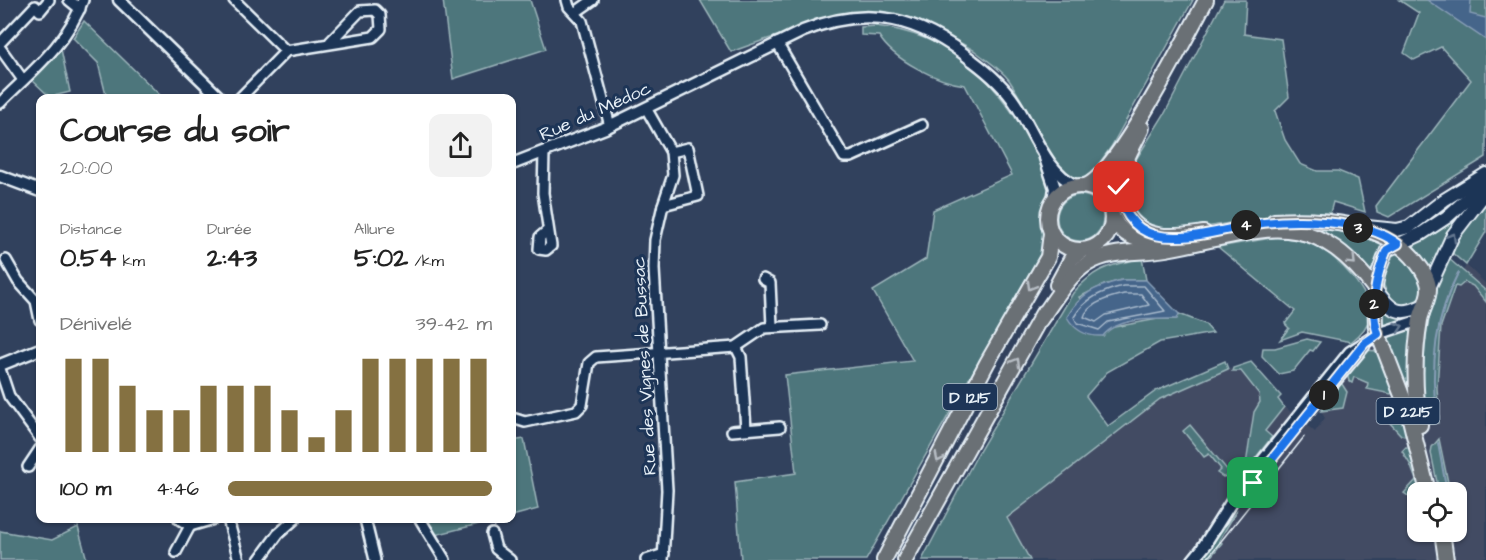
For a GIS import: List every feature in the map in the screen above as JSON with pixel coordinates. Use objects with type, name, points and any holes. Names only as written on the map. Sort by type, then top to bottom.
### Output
[{"type":"main road","points":[[1173,248],[1116,243],[1100,244],[1081,251],[1064,246],[1052,233],[1049,211],[1053,201],[1068,189],[1093,184],[1106,171],[1151,102],[1206,0]]},
{"type":"main road","points":[[1151,102],[1121,176],[1120,197],[1127,214],[1140,228],[1156,235],[1204,233]]},
{"type":"main road","points":[[1108,203],[1109,183],[1143,124]]},
{"type":"main road","points":[[1081,186],[1102,195],[1108,203],[1113,219],[1123,233],[1141,240],[1169,242],[1204,233],[1291,220],[1397,230],[1409,227],[1444,200],[1486,174]]},
{"type":"main road","points":[[1398,244],[1447,217],[1486,182]]},
{"type":"main road","points":[[1429,288],[1453,235],[1486,192]]},
{"type":"main road","points":[[1100,244],[1111,228],[1113,219]]},
{"type":"main road","points":[[1354,227],[1382,235],[1398,244],[1421,267],[1429,288]]},
{"type":"main road","points":[[1040,320],[1067,281],[1088,263],[1118,253],[1143,253],[1271,228],[1298,230],[1323,239],[1345,254],[1389,306],[1398,312],[1409,312],[1424,305]]},
{"type":"main road","name":"D 1215","points":[[884,560],[987,363],[1048,257],[1052,233]]},
{"type":"main road","name":"D 2215","points":[[1398,244],[1387,250],[1378,271],[1375,289],[1375,324],[1408,411],[1426,482]]},
{"type":"main road","name":"D 1215","points":[[905,560],[963,453],[1040,320],[1067,265],[1081,251]]},
{"type":"main road","name":"D 2215","points":[[1429,288],[1420,320],[1415,370],[1417,408],[1432,482]]},
{"type":"main road","points":[[1436,542],[1438,560]]},
{"type":"main road","points":[[1444,542],[1446,560]]},
{"type":"street","points":[[0,43],[32,3],[40,10],[49,0]]},
{"type":"street","points":[[0,103],[60,43],[81,4],[69,0]]},
{"type":"street","points":[[119,0],[216,94]]},
{"type":"street","points":[[234,0],[286,51]]},
{"type":"street","points":[[567,0],[569,8],[576,12],[582,21],[610,126]]},
{"type":"street","points":[[576,12],[593,0]]},
{"type":"street","points":[[244,94],[286,51],[330,42],[373,37],[381,29],[380,15],[375,10],[360,10],[330,42]]},
{"type":"street","name":"Rue du Médoc","points":[[516,162],[610,126],[815,26],[847,18],[879,18],[931,30],[959,49],[1001,85],[1043,152],[1065,179],[1081,186]]},
{"type":"street","points":[[777,43],[844,157],[851,157],[922,125]]},
{"type":"street","points":[[0,48],[24,80]]},
{"type":"street","points":[[645,108],[671,152],[688,148],[698,196],[663,205]]},
{"type":"street","points":[[544,152],[543,193],[547,231]]},
{"type":"street","name":"Rue des Vignes de Bussac","points":[[664,557],[667,490],[654,269],[655,240],[673,175],[671,152]]},
{"type":"street","name":"Rue du Médoc","points":[[1043,152],[1054,182],[1053,201]]},
{"type":"street","points":[[0,176],[36,190]]},
{"type":"street","points":[[6,260],[18,281],[36,301]]},
{"type":"street","points":[[763,279],[770,283],[772,326]]},
{"type":"street","points":[[1193,560],[1365,343],[1378,334],[1420,320]]},
{"type":"street","points":[[516,419],[525,422],[576,411],[582,405],[589,363],[596,357],[736,347],[755,333],[772,326],[820,325]]},
{"type":"street","points":[[736,347],[741,357],[746,429]]},
{"type":"street","points":[[36,351],[0,367],[9,396],[36,433]]},
{"type":"street","points":[[732,431],[780,427]]},
{"type":"street","points":[[28,466],[36,455]]},
{"type":"street","points":[[185,523],[190,526]]},
{"type":"street","points":[[176,552],[190,526],[200,523]]},
{"type":"street","points":[[229,523],[239,560]]},
{"type":"street","points":[[259,560],[278,534],[290,523]]},
{"type":"street","points":[[366,523],[375,560]]},
{"type":"street","points":[[422,523],[445,560]]},
{"type":"street","points":[[492,534],[496,549],[510,560]]},
{"type":"street","points":[[646,560],[664,557]]},
{"type":"shaded area","points":[[1466,265],[1486,284],[1486,556],[1480,560],[1030,560],[1006,519],[1160,399],[1231,368],[1232,371],[1241,371],[1260,394],[1286,408],[1315,432],[1325,418],[1321,411],[1327,402],[1324,399],[1364,350],[1384,336],[1409,328],[1440,326]]},
{"type":"green space","points":[[443,0],[530,0],[546,49],[453,79]]},
{"type":"green space","points":[[700,0],[1193,0],[1111,147],[1093,172],[1081,181],[1067,175],[1057,164],[1006,76],[975,51],[944,35],[914,25],[884,20],[854,20],[794,31],[731,52]]},
{"type":"green space","points":[[1224,0],[1246,0],[1244,34],[1281,39],[1289,97],[1275,111],[1285,140],[1300,164],[1317,171],[1338,171],[1358,179],[1365,212],[1333,202],[1330,213],[1288,214],[1174,232],[1150,228],[1140,221],[1125,200],[1127,174],[1165,113]]},
{"type":"green space","points":[[1399,0],[1486,0],[1486,157],[1389,217],[1377,212],[1376,206],[1471,80],[1441,47],[1414,60],[1404,53],[1419,13]]},
{"type":"green space","points":[[84,21],[159,94],[106,94],[98,63],[73,38]]},
{"type":"green space","points":[[876,26],[902,31],[947,49],[966,62],[1000,96],[1035,149],[1049,182],[1050,195],[1042,218],[1043,249],[866,560],[741,560],[735,482],[796,473],[785,375],[913,361],[873,291],[926,259],[933,210],[1012,175],[965,85],[930,75],[917,68],[895,53],[879,36],[861,35],[861,27]]},
{"type":"green space","points":[[61,49],[70,92],[47,94],[31,79]]},
{"type":"green space","points":[[1486,185],[1450,230],[1429,272],[1408,243]]},
{"type":"green space","points":[[1080,195],[1096,202],[1103,218],[1096,234],[1080,241],[1064,234],[1057,218],[1064,202]]},
{"type":"green space","points":[[1486,200],[1486,232],[1466,265],[1450,251],[1465,225]]},
{"type":"green space","points":[[1294,224],[1333,228],[1385,241],[1372,274],[1356,256],[1338,242]]},
{"type":"green space","points":[[1277,237],[1303,241],[1318,247],[1334,258],[1360,286],[1366,297],[1370,316],[1363,331],[1351,342],[1302,332],[1280,340],[1289,328],[1285,324],[1295,311],[1218,247]]},
{"type":"green space","points":[[1392,251],[1401,252],[1419,278],[1421,291],[1414,306],[1396,306],[1386,292],[1383,273]]},
{"type":"green space","points":[[1142,258],[1146,280],[1122,280],[1104,285],[1079,297],[1103,336],[1109,328],[1158,319],[1176,319],[1179,314],[1205,324],[1213,333],[1160,342],[1107,372],[1086,396],[1108,426],[1156,391],[1225,361],[1228,369],[1160,399],[1007,518],[1030,560],[922,560],[977,455],[1073,293],[1089,277],[1104,268]]},
{"type":"green space","points":[[1448,258],[1486,291],[1486,302],[1473,286],[1465,282],[1459,287],[1455,286],[1441,326],[1437,388],[1439,418],[1438,423],[1431,424],[1425,419],[1423,377],[1426,337],[1434,297]]},
{"type":"green space","points":[[1379,301],[1412,316],[1413,317],[1381,328]]},
{"type":"green space","points":[[1409,328],[1413,332],[1414,410],[1384,336]]},
{"type":"green space","points":[[1307,339],[1320,342],[1313,351],[1310,350],[1293,371],[1279,374],[1262,356],[1263,348],[1275,348]]},
{"type":"green space","points":[[1364,350],[1378,351],[1394,390],[1391,394],[1367,389],[1368,383],[1354,377],[1352,383],[1349,381],[1347,374]]},
{"type":"green space","points":[[1251,362],[1281,396],[1278,399],[1284,407],[1265,431],[1272,437],[1245,471],[1254,412],[1260,402],[1259,394],[1241,371],[1232,371],[1233,368]]},
{"type":"green space","points":[[1337,382],[1342,384],[1347,392],[1343,408],[1321,411],[1327,402],[1324,399]]},
{"type":"green space","points":[[1399,404],[1409,437],[1401,435],[1390,423]]},
{"type":"green space","points":[[1190,425],[1229,472],[1227,476],[1223,477],[1217,473],[1221,469],[1209,454],[1204,457],[1183,431]]},
{"type":"green space","points":[[524,439],[538,509],[516,515],[516,440]]},
{"type":"green space","points":[[1439,439],[1448,482],[1437,482],[1431,453],[1432,447]]},
{"type":"green space","points":[[1406,447],[1413,450],[1421,482],[1414,482],[1416,480],[1410,464],[1402,451]]},
{"type":"green space","points":[[1237,510],[1219,541],[1222,543],[1208,560],[1200,560]]},
{"type":"green space","points":[[423,523],[483,523],[431,536]]},
{"type":"green space","points":[[78,527],[87,560],[0,560],[0,531],[52,540]]},
{"type":"water","points":[[1427,0],[1471,0],[1470,14],[1486,18],[1486,40]]},
{"type":"water","points":[[1122,280],[1146,280],[1179,314],[1177,319],[1127,322],[1117,325],[1103,336],[1082,332],[1070,322],[1067,317],[1072,309],[1089,292]]},
{"type":"waterway","points":[[1437,421],[1434,383],[1436,345],[1444,308],[1458,273]]},
{"type":"waterway","points":[[1438,443],[1445,482]]},
{"type":"tram line","points":[[1206,560],[1304,437]]},
{"type":"route","points":[[1119,187],[1123,207],[1132,221],[1148,233],[1156,235],[1181,236],[1291,220],[1354,227],[1382,235],[1398,244],[1387,250],[1378,271],[1374,301],[1378,334],[1365,343],[1253,483]]}]
